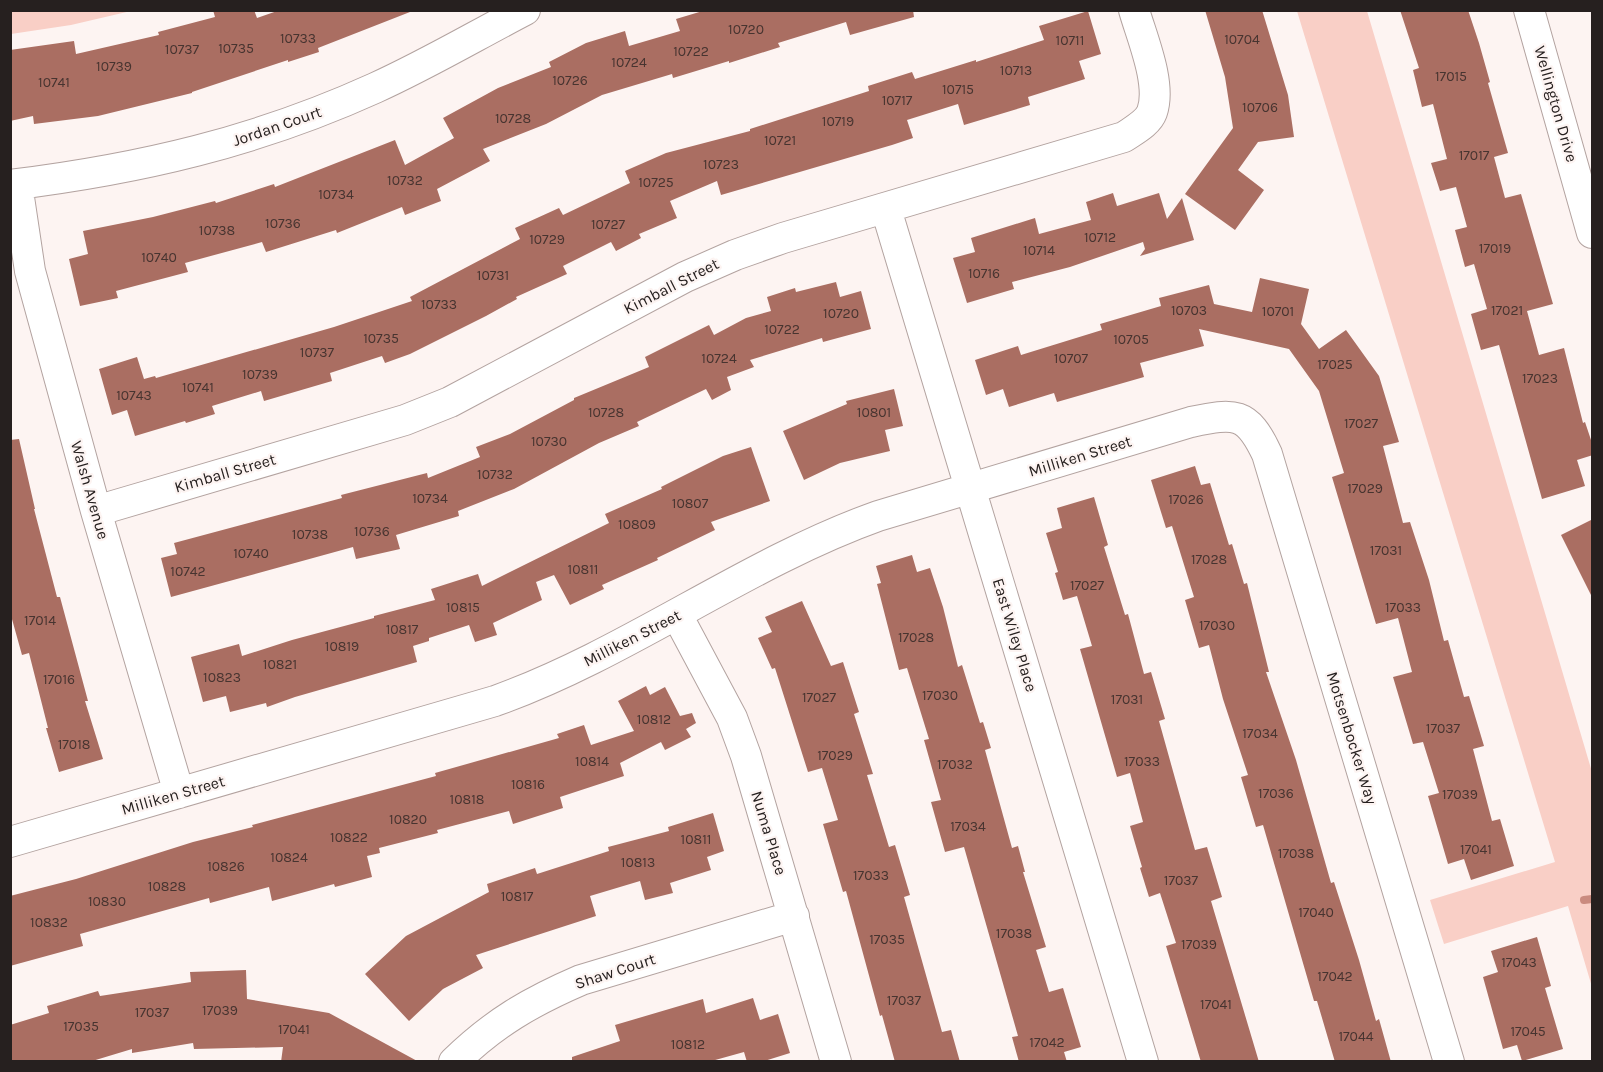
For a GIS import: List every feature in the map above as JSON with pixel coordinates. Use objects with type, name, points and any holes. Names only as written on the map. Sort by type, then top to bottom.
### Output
[{"type":"street","name":"Jordan Court","points":[[14,185],[147,164],[209,149],[276,128],[376,88],[525,10]]},
{"type":"street","name":"Kimball Street","points":[[96,511],[421,414],[450,402],[713,264],[783,238],[1124,137],[1152,114],[1155,96],[1153,76],[1134,10]]},
{"type":"street","name":"Wellington Drive","points":[[1529,10],[1593,233]]},
{"type":"street","name":"Walsh Avenue","points":[[14,185],[30,271],[96,511],[179,793]]},
{"type":"street","name":"East Wiley Place","points":[[886,208],[1143,1062]]},
{"type":"street","name":"Milliken Street","points":[[10,842],[495,702],[596,658],[752,574],[844,528],[878,516],[1191,422],[1229,417],[1244,420]]},
{"type":"street","name":"Motsenbocker Way","points":[[1244,420],[1257,433],[1267,454],[1449,1062]]},
{"type":"street","name":"Numa Place","points":[[677,615],[732,718],[746,756],[836,1062]]},
{"type":"street","name":"Shaw Court","points":[[454,1062],[501,1021],[549,993],[570,984],[794,916]]},
{"type":"shaded area","points":[[10,11],[131,11],[71,25],[11,34]]},
{"type":"shaded area","points":[[1297,11],[1367,11],[1592,772],[1592,987],[1568,906],[1444,944],[1430,900],[1555,862]]},
{"type":"building","points":[[213,10],[254,10],[257,18],[280,10],[410,12],[318,48],[319,52],[288,62],[288,60],[192,93],[98,116],[34,124],[33,116],[10,121],[10,50],[74,41],[76,54],[159,35],[158,32],[215,17]]},
{"type":"building","points":[[706,10],[913,10],[914,17],[850,35],[846,22],[778,43],[780,47],[729,63],[729,61],[673,78],[672,74],[602,95],[546,124],[483,149],[490,161],[437,189],[441,201],[405,215],[402,207],[337,233],[336,230],[266,252],[262,242],[185,263],[188,272],[116,291],[118,298],[80,306],[69,259],[88,254],[83,231],[153,217],[215,201],[216,203],[274,184],[275,187],[395,140],[405,165],[454,138],[443,118],[498,88],[551,67],[549,62],[586,43],[625,31],[629,46],[680,31],[676,19]]},
{"type":"building","points":[[1205,10],[1262,10],[1288,95],[1294,137],[1258,142],[1238,170],[1264,190],[1235,230],[1185,194],[1233,128],[1225,77]]},
{"type":"building","points":[[1400,10],[1468,10],[1508,153],[1494,157],[1505,198],[1521,194],[1553,304],[1527,311],[1539,355],[1564,348],[1583,423],[1585,422],[1593,446],[1593,455],[1577,460],[1585,486],[1542,499],[1499,345],[1481,350],[1471,314],[1487,309],[1474,264],[1465,267],[1455,230],[1467,227],[1456,187],[1440,191],[1431,163],[1447,159],[1433,104],[1422,107],[1413,70],[1419,68]]},
{"type":"building","points":[[1088,11],[1101,54],[1079,61],[1085,79],[1028,97],[1030,105],[964,125],[958,104],[907,120],[913,138],[892,145],[721,195],[717,181],[670,201],[677,218],[639,234],[641,238],[616,251],[611,242],[563,266],[567,274],[516,297],[517,299],[486,316],[410,354],[385,363],[382,356],[330,373],[332,381],[264,401],[261,391],[212,406],[215,414],[135,436],[127,410],[112,415],[99,369],[137,357],[144,379],[155,376],[156,378],[334,327],[412,301],[410,297],[520,239],[515,228],[559,208],[563,215],[630,183],[625,171],[666,153],[750,131],[750,129],[869,91],[868,86],[912,72],[915,79],[1044,40],[1039,26]]},
{"type":"building","points":[[1113,193],[1117,206],[1159,193],[1167,219],[1182,198],[1194,240],[1140,256],[1145,249],[1143,242],[1070,267],[1012,282],[1014,289],[967,303],[953,258],[975,252],[971,238],[1035,218],[1039,234],[1091,220],[1086,202]]},
{"type":"building","points":[[1260,278],[1309,289],[1301,324],[1319,349],[1346,330],[1379,376],[1399,442],[1383,446],[1403,523],[1410,522],[1429,580],[1444,641],[1448,640],[1464,697],[1469,696],[1484,746],[1473,749],[1492,821],[1500,819],[1514,866],[1471,880],[1464,859],[1448,864],[1428,796],[1439,793],[1423,742],[1413,744],[1393,677],[1412,672],[1398,618],[1376,624],[1332,477],[1344,473],[1319,391],[1289,349],[1199,329],[1204,346],[1140,363],[1144,377],[1057,402],[1054,393],[1009,407],[1003,389],[986,395],[975,360],[1018,346],[1021,355],[1102,330],[1100,324],[1161,306],[1159,298],[1209,285],[1214,304],[1252,312]]},
{"type":"building","points":[[836,282],[840,297],[861,291],[871,329],[823,342],[822,338],[750,360],[754,367],[727,377],[731,390],[712,400],[706,389],[637,422],[639,426],[599,443],[514,489],[458,511],[459,516],[396,535],[400,549],[356,559],[353,547],[171,597],[161,558],[177,554],[174,543],[342,498],[341,495],[427,473],[428,478],[480,457],[476,447],[510,434],[574,398],[649,367],[645,357],[709,325],[714,335],[746,318],[771,311],[767,297],[795,288],[796,292]]},
{"type":"building","points":[[894,389],[903,426],[885,430],[890,451],[840,463],[804,480],[783,431],[847,404],[846,401]]},
{"type":"building","points":[[19,439],[57,597],[60,597],[88,701],[85,701],[103,759],[59,772],[46,728],[48,728],[29,653],[22,655],[10,612],[10,440]]},
{"type":"building","points":[[751,447],[770,501],[711,522],[715,530],[657,558],[658,560],[602,585],[604,589],[570,605],[554,575],[536,582],[542,600],[493,623],[497,635],[475,642],[469,625],[429,638],[429,641],[413,646],[417,662],[267,707],[266,703],[230,712],[226,696],[203,702],[191,657],[239,644],[242,656],[374,618],[374,616],[435,600],[431,589],[478,574],[482,586],[609,523],[605,514],[662,489],[661,487],[723,456]]},
{"type":"building","points":[[1195,466],[1201,485],[1210,483],[1229,545],[1232,544],[1244,584],[1247,583],[1269,672],[1266,672],[1296,760],[1331,883],[1334,882],[1376,1021],[1379,1019],[1391,1062],[1335,1062],[1317,1001],[1314,1001],[1263,825],[1256,827],[1241,777],[1248,775],[1223,699],[1209,645],[1199,648],[1185,600],[1194,597],[1172,526],[1166,528],[1151,480]]},
{"type":"building","points":[[1094,497],[1108,545],[1104,547],[1125,615],[1128,614],[1144,674],[1151,672],[1165,719],[1159,721],[1195,850],[1207,847],[1222,897],[1211,901],[1259,1062],[1201,1062],[1166,946],[1176,943],[1160,893],[1149,897],[1140,868],[1142,867],[1130,826],[1143,822],[1130,773],[1117,777],[1080,649],[1092,646],[1077,596],[1063,600],[1055,573],[1058,572],[1046,533],[1062,528],[1057,508]]},
{"type":"building","points":[[1593,519],[1593,599],[1561,535]]},
{"type":"building","points":[[912,555],[917,572],[930,568],[943,607],[958,667],[962,665],[980,723],[983,722],[991,748],[985,750],[1012,848],[1018,846],[1025,872],[1023,872],[1046,947],[1036,950],[1049,992],[1063,988],[1081,1047],[1064,1052],[1067,1062],[1019,1062],[1012,1037],[1018,1036],[964,847],[945,852],[931,802],[941,800],[924,740],[929,739],[907,668],[899,670],[877,584],[881,583],[876,566]]},
{"type":"building","points":[[802,601],[831,666],[843,662],[859,712],[854,714],[873,774],[867,775],[889,847],[895,845],[910,895],[904,897],[942,1032],[951,1030],[960,1062],[895,1062],[846,891],[843,892],[823,824],[838,820],[822,768],[808,772],[775,668],[772,669],[758,638],[772,632],[765,617]]},
{"type":"building","points":[[646,686],[650,695],[665,687],[680,716],[692,713],[696,723],[686,729],[691,737],[665,750],[661,742],[620,763],[624,776],[560,797],[563,808],[513,824],[509,811],[379,848],[380,853],[367,856],[372,877],[335,887],[334,884],[272,901],[269,887],[210,903],[209,898],[80,934],[83,946],[10,966],[10,896],[76,879],[193,842],[253,827],[252,825],[436,776],[435,773],[559,738],[557,734],[584,725],[591,745],[634,731],[618,701]]},
{"type":"building","points":[[713,813],[724,851],[707,857],[711,870],[670,883],[673,893],[645,900],[640,881],[590,896],[596,916],[476,955],[483,968],[443,989],[409,1021],[365,974],[406,936],[489,892],[487,884],[535,868],[537,874],[609,851],[608,847],[669,831],[668,827]]},
{"type":"building","points":[[1537,937],[1551,986],[1545,988],[1563,1049],[1522,1061],[1517,1045],[1503,1049],[1483,977],[1498,972],[1491,951]]},
{"type":"building","points":[[246,970],[247,999],[329,1013],[419,1062],[281,1062],[283,1047],[194,1049],[193,1043],[132,1053],[132,1049],[89,1062],[10,1062],[10,1025],[49,1013],[47,1006],[98,991],[100,996],[191,982],[190,972]]},
{"type":"building","points":[[753,998],[760,1020],[778,1014],[790,1053],[761,1062],[747,1062],[744,1052],[708,1062],[572,1062],[572,1057],[620,1041],[615,1025],[703,999],[706,1013]]},
{"type":"waterway","points":[[1584,900],[1592,899]]}]
